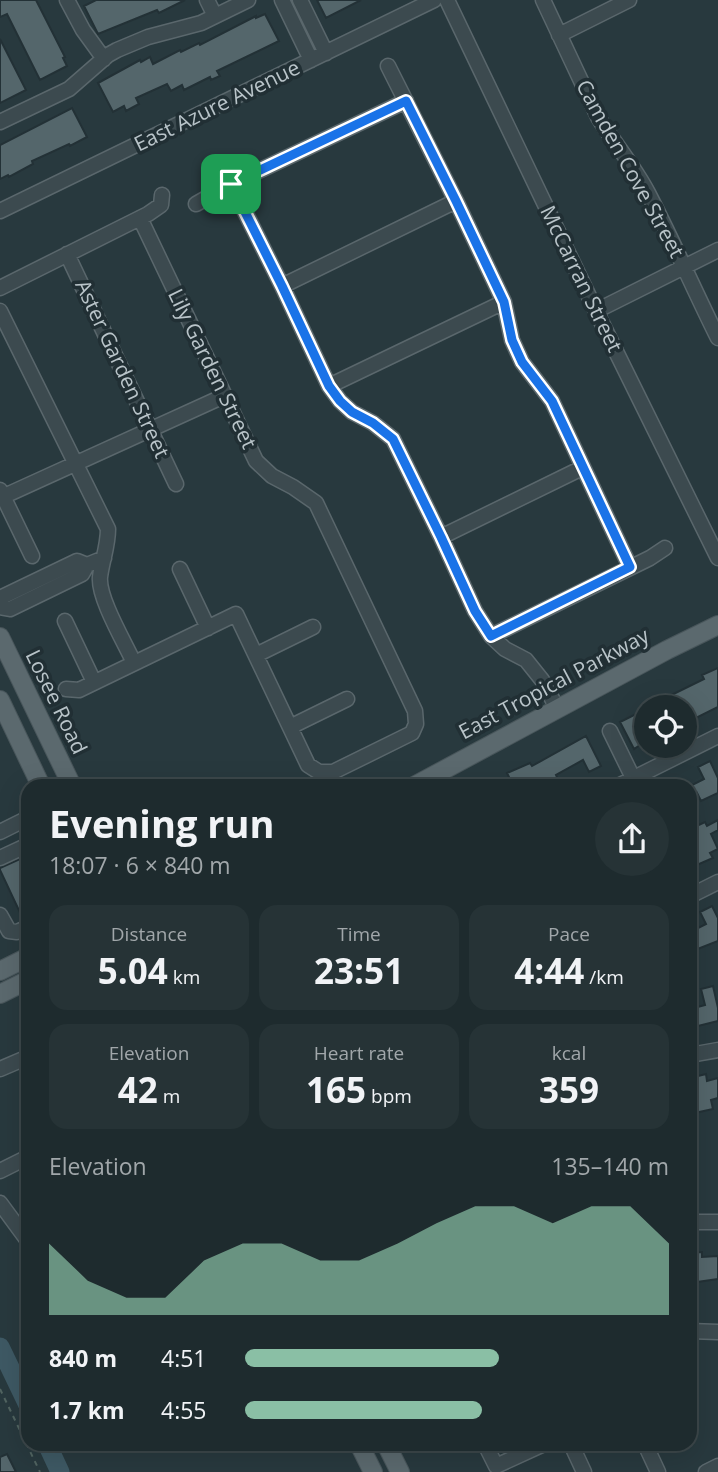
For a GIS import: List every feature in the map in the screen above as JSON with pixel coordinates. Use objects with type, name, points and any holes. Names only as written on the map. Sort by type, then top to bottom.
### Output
[{"type":"main road","name":"East Tropical Parkway","points":[[427,779],[718,625]]},
{"type":"main road","name":"Losee Road","points":[[0,637],[69,779]]},
{"type":"main road","points":[[0,700],[38,779]]},
{"type":"main road","points":[[0,971],[21,960]]},
{"type":"main road","points":[[0,994],[21,984]]},
{"type":"main road","points":[[362,1451],[373,1472]]},
{"type":"main road","points":[[390,1451],[400,1472]]},
{"type":"street","points":[[67,0],[83,30],[104,59]]},
{"type":"street","points":[[207,0],[215,16]]},
{"type":"street","points":[[0,122],[69,89],[117,50],[136,41],[201,23],[248,0]]},
{"type":"street","points":[[282,0],[311,60]]},
{"type":"street","points":[[300,0],[326,53]]},
{"type":"street","name":"East Azure Avenue","points":[[0,211],[434,0]]},
{"type":"street","name":"McCarran Street","points":[[447,0],[718,558]]},
{"type":"street","name":"Camden Cove Street","points":[[543,0],[598,117],[648,193],[718,338]]},
{"type":"street","points":[[559,35],[629,0]]},
{"type":"street","points":[[388,66],[504,302],[512,340],[522,362],[552,401],[630,567]]},
{"type":"street","points":[[196,204],[231,184],[406,101]]},
{"type":"street","points":[[231,184],[329,386],[352,412],[373,423],[393,439],[475,611],[491,636],[505,649],[526,660],[542,680],[558,708]]},
{"type":"street","points":[[0,288],[140,218],[161,205],[162,195]]},
{"type":"street","points":[[282,286],[456,201]]},
{"type":"street","name":"Lily Garden Street","points":[[140,218],[256,461],[272,476],[316,503],[415,711],[416,724],[412,733],[332,772],[319,772],[308,765],[290,727]]},
{"type":"street","points":[[596,311],[718,250]]},
{"type":"street","name":"Aster Garden Street","points":[[67,254],[176,484]]},
{"type":"street","points":[[329,386],[504,302]]},
{"type":"street","points":[[0,311],[108,529],[100,580],[105,602],[134,663]]},
{"type":"street","points":[[32,556],[1,495],[224,396]]},
{"type":"street","points":[[441,537],[582,468]]},
{"type":"street","points":[[491,636],[650,558],[665,548]]},
{"type":"street","points":[[0,607],[10,609],[82,574],[87,565],[104,558]]},
{"type":"street","points":[[0,601],[2,597],[76,561],[87,565]]},
{"type":"street","points":[[180,569],[208,628]]},
{"type":"street","points":[[66,689],[79,690],[236,614],[290,727],[347,699]]},
{"type":"street","points":[[65,621],[94,682]]},
{"type":"street","points":[[256,655],[313,627]]},
{"type":"street","points":[[610,731],[633,778],[718,736]]},
{"type":"street","points":[[0,832],[21,822]]},
{"type":"street","points":[[0,858],[21,848]]},
{"type":"street","points":[[697,892],[718,881]]},
{"type":"street","points":[[0,915],[9,931],[21,930]]},
{"type":"street","points":[[697,1054],[718,1050]]},
{"type":"street","points":[[0,1069],[21,1060]]},
{"type":"street","points":[[0,1171],[21,1160]]},
{"type":"street","points":[[0,1203],[21,1232]]},
{"type":"street","points":[[697,1222],[718,1222]]},
{"type":"street","points":[[697,1331],[718,1332]]},
{"type":"street","points":[[488,1451],[496,1466],[529,1451]]},
{"type":"street","points":[[574,1451],[584,1472]]},
{"type":"street","points":[[648,1451],[658,1472]]},
{"type":"street","points":[[706,1472],[718,1466]]},
{"type":"path","points":[[0,1389],[21,1433]]},
{"type":"path","points":[[30,1451],[40,1472]]},
{"type":"building","points":[[0,0],[36,0],[67,66],[40,80],[7,14],[0,17]]},
{"type":"building","points":[[96,0],[185,0],[159,13],[157,10],[98,34],[84,6]]},
{"type":"building","points":[[317,0],[361,0],[326,18]]},
{"type":"building","points":[[265,14],[279,41],[217,71],[220,76],[211,80],[210,77],[184,90],[182,85],[171,91],[167,84],[136,98],[139,104],[126,111],[124,106],[113,112],[98,83],[140,60],[141,62],[150,57],[153,64]]},
{"type":"building","points":[[0,39],[26,90],[0,103]]},
{"type":"building","points":[[72,108],[87,137],[32,161],[33,164],[0,179],[0,145]]},
{"type":"building","points":[[718,668],[718,707],[697,718],[697,695],[671,695],[704,679],[702,675]]},
{"type":"building","points":[[634,715],[634,749],[620,722]]},
{"type":"building","points":[[586,736],[601,766],[589,772],[583,760],[556,775],[558,779],[506,779],[509,777],[507,773],[530,763],[532,766]]},
{"type":"building","points":[[710,761],[718,778],[718,793],[701,801],[697,793],[697,782],[704,779],[698,767]]},
{"type":"building","points":[[718,820],[718,830],[711,834],[718,849],[710,853],[713,858],[697,865],[697,826],[705,822],[707,826]]},
{"type":"building","points":[[21,858],[21,915],[0,870]]},
{"type":"building","points":[[712,906],[718,918],[718,941],[697,949],[697,928],[706,924],[700,912]]},
{"type":"building","points":[[713,986],[718,1021],[697,1026],[697,1007],[705,1005],[701,989]]},
{"type":"building","points":[[706,1074],[707,1081],[718,1078],[718,1098],[711,1100],[713,1109],[697,1112],[697,1076]]},
{"type":"building","points":[[697,1252],[702,1252],[702,1257],[718,1256],[718,1279],[697,1282]]},
{"type":"building","points":[[7,1454],[16,1472],[0,1472],[0,1457]]},
{"type":"waterway","points":[[0,1347],[21,1390]]},
{"type":"waterway","points":[[50,1451],[60,1472]]},
{"type":"route","points":[[406,101],[504,302],[512,340],[522,362],[552,401],[630,567],[491,636],[475,611],[393,439],[373,423],[352,412],[329,386],[231,184],[406,101]]}]
